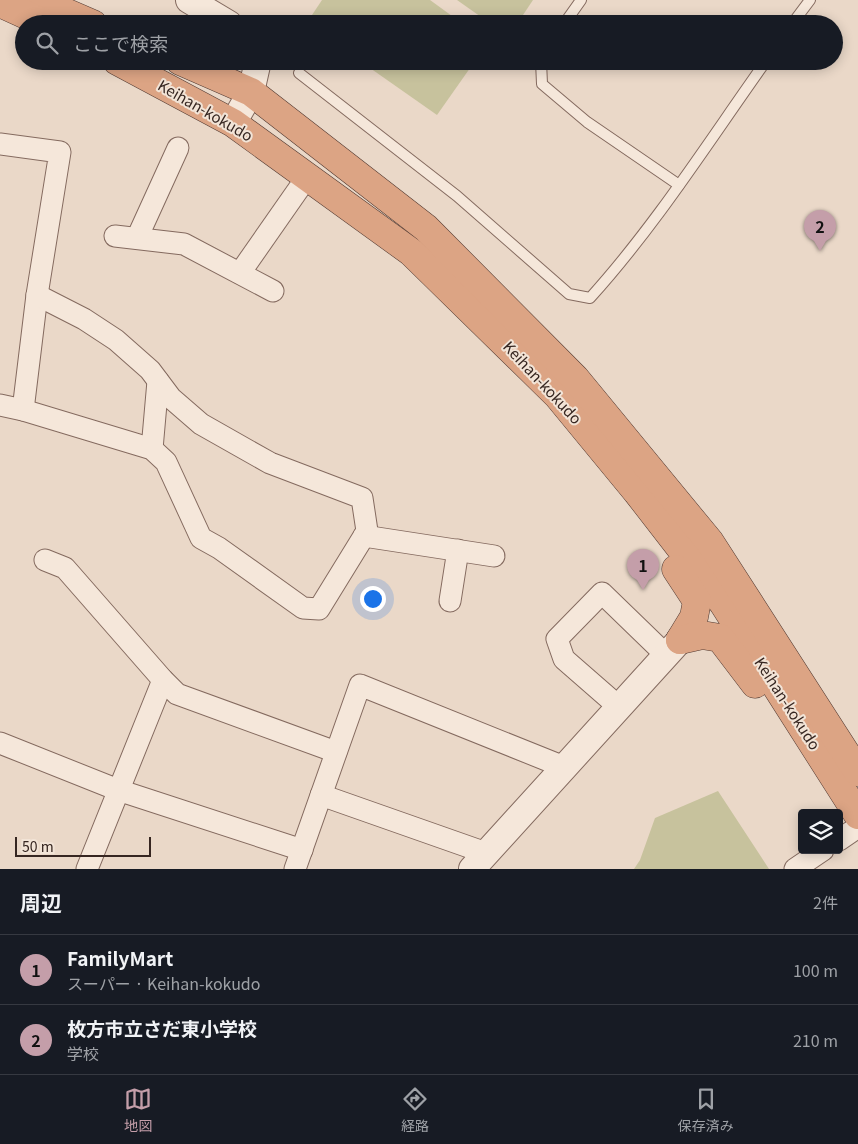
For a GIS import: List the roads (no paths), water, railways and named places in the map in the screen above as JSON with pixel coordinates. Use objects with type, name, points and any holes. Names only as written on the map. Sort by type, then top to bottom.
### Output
[{"type":"highway","points":[[0,3],[58,15]]},
{"type":"highway","name":"Keihan-kokudo","points":[[134,70],[233,123],[411,252],[558,396],[637,492],[723,603],[847,775]]},
{"type":"highway","name":"Keihan-kokudo","points":[[201,70],[251,92],[426,228],[575,378],[710,542],[847,775],[858,815]]},
{"type":"highway","points":[[637,492],[651,531],[697,601],[694,617],[673,647]]},
{"type":"highway","points":[[673,647],[702,635],[720,638],[792,734],[847,775]]},
{"type":"street","points":[[189,0],[214,15]]},
{"type":"street","points":[[233,123],[251,92],[256,70]]},
{"type":"street","points":[[0,144],[60,152],[37,295],[23,410]]},
{"type":"street","points":[[137,238],[178,148]]},
{"type":"street","points":[[240,273],[308,177]]},
{"type":"street","points":[[115,236],[184,244],[273,291]]},
{"type":"street","points":[[0,404],[152,449],[166,462],[201,538],[219,548],[303,608],[319,609],[368,531],[362,498],[270,463],[201,424],[171,398],[150,370],[116,340],[84,319],[37,295]]},
{"type":"street","points":[[152,449],[158,381]]},
{"type":"street","points":[[364,536],[494,556]]},
{"type":"street","points":[[450,601],[458,550]]},
{"type":"street","points":[[44,560],[65,568],[177,694],[336,752]]},
{"type":"street","points":[[321,795],[479,861],[619,707],[673,647],[602,593],[557,639],[564,659],[619,707]]},
{"type":"street","points":[[87,869],[163,680]]},
{"type":"street","points":[[0,743],[299,859],[360,686],[564,767]]},
{"type":"street","points":[[843,837],[858,827]]},
{"type":"street","points":[[795,869],[817,854]]},
{"type":"lane","points":[[570,15],[581,0]]},
{"type":"lane","points":[[799,15],[810,0]]},
{"type":"lane","points":[[541,70],[542,84],[587,122],[679,185]]},
{"type":"lane","points":[[299,73],[457,196],[569,294],[590,298],[619,266],[679,185],[760,70]]},
{"type":"place","name":"枚方市立さだ東小学校","points":[[820,251]]},
{"type":"place","name":"FamilyMart","points":[[643,590]]}]
